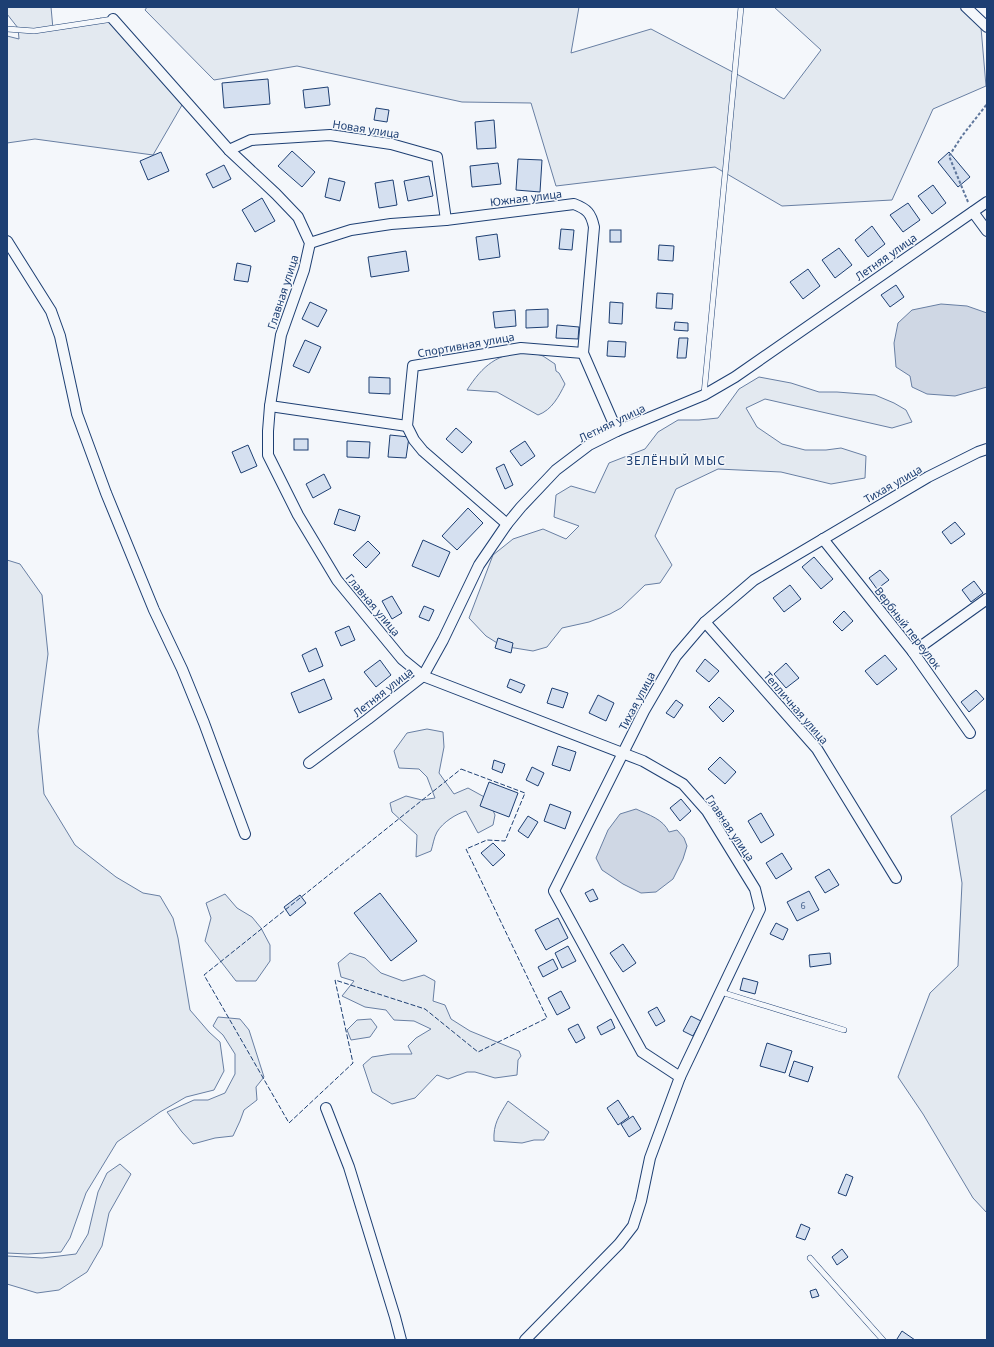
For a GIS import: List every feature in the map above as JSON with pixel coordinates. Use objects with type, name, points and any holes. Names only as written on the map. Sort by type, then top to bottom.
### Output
[{"type":"street","points":[[966,7],[987,27]]},
{"type":"street","points":[[113,19],[229,150],[298,217],[310,243]]},
{"type":"street","name":"Новая улица","points":[[229,150],[252,140],[330,135],[391,144],[437,157],[446,220]]},
{"type":"street","name":"Летняя улица","points":[[309,763],[423,676],[443,640],[479,565],[507,524],[556,470],[589,445],[617,431],[704,395],[741,372],[987,202]]},
{"type":"street","name":"Южная улица","points":[[310,243],[351,230],[392,224],[446,220],[574,204],[585,208],[592,217],[594,227],[583,353],[617,431]]},
{"type":"street","points":[[973,212],[987,231]]},
{"type":"street","points":[[7,241],[51,311],[60,336],[77,414],[106,493],[154,610],[182,669],[204,723],[245,834]]},
{"type":"street","name":"Главная улица","points":[[310,243],[304,270],[281,335],[270,406],[268,455],[298,515],[337,580],[402,659],[423,676],[643,761],[683,784],[707,812],[755,889],[760,908],[680,1076],[650,1158],[641,1201],[633,1226],[619,1244],[525,1340]]},
{"type":"street","name":"Спортивная улица","points":[[407,426],[413,366],[521,348],[583,353]]},
{"type":"street","points":[[270,406],[407,426],[414,440],[423,451],[507,524]]},
{"type":"street","name":"Тихая улица","points":[[680,1076],[642,1052],[554,891],[644,711],[676,656],[705,622],[754,580],[928,477],[987,449]]},
{"type":"street","name":"Вербный переулок","points":[[823,539],[913,652],[970,733]]},
{"type":"street","points":[[913,652],[987,599]]},
{"type":"street","name":"Тепличная улица","points":[[705,622],[817,749],[896,878]]},
{"type":"street","points":[[326,1108],[349,1167],[401,1340]]},
{"type":"lane","points":[[704,395],[741,7]]},
{"type":"lane","points":[[7,30],[34,31],[113,19]]},
{"type":"lane","points":[[721,992],[844,1030]]},
{"type":"lane","points":[[810,1258],[883,1340]]},
{"type":"path","points":[[973,212],[949,156],[962,136],[987,104]]},
{"type":"shaded area","points":[[7,7],[51,7],[53,29],[77,25],[101,18],[121,30],[182,105],[153,155],[35,139],[7,143],[7,36],[19,39],[18,28],[7,14]]},
{"type":"shaded area","points":[[147,7],[579,7],[571,53],[651,29],[784,99],[821,50],[774,7],[971,7],[980,16],[986,86],[933,109],[892,200],[782,206],[715,167],[556,186],[531,103],[462,102],[297,66],[214,80],[145,10]]},
{"type":"shaded area","points":[[941,304],[967,306],[987,313],[987,387],[955,396],[927,394],[912,387],[910,376],[896,367],[894,343],[898,323],[912,310]]},
{"type":"shaded area","points":[[527,351],[543,356],[555,364],[556,371],[559,373],[565,384],[551,406],[543,413],[538,415],[497,392],[467,390],[485,367],[492,362],[507,355]]},
{"type":"shaded area","points":[[759,377],[791,383],[819,392],[875,395],[906,410],[912,422],[892,428],[765,399],[746,408],[757,427],[782,444],[805,450],[841,448],[866,456],[865,478],[831,484],[781,472],[718,469],[676,489],[655,536],[672,565],[660,583],[645,585],[621,608],[589,622],[562,628],[547,647],[533,651],[502,646],[486,636],[469,618],[493,555],[513,539],[543,529],[566,539],[579,526],[554,517],[556,495],[571,486],[595,493],[609,463],[645,449],[658,432],[678,420],[718,418],[739,389]]},
{"type":"shaded area","points":[[7,560],[20,564],[42,595],[48,654],[38,731],[44,794],[75,845],[116,877],[143,893],[160,896],[173,918],[178,938],[190,1010],[220,1042],[224,1071],[214,1090],[186,1097],[160,1112],[117,1142],[86,1193],[70,1238],[61,1252],[28,1254],[7,1253]]},
{"type":"shaded area","points":[[427,729],[443,732],[444,747],[439,773],[454,794],[468,788],[488,799],[495,815],[493,825],[478,833],[466,811],[458,814],[446,822],[437,832],[431,851],[416,857],[417,835],[392,812],[390,803],[406,796],[422,800],[435,798],[427,777],[419,769],[399,768],[394,751],[407,733]]},
{"type":"shaded area","points":[[987,789],[987,1213],[973,1198],[923,1114],[898,1077],[930,993],[958,966],[962,883],[951,816]]},
{"type":"shaded area","points":[[636,809],[651,815],[663,824],[669,832],[677,830],[684,838],[687,846],[683,859],[673,879],[656,892],[641,893],[623,884],[602,870],[596,858],[608,830],[620,814]]},
{"type":"shaded area","points":[[225,894],[237,908],[252,917],[261,928],[270,945],[270,961],[256,981],[236,981],[205,941],[211,918],[206,903]]},
{"type":"shaded area","points":[[350,953],[365,958],[381,973],[403,981],[424,975],[435,981],[433,1001],[445,1005],[451,1019],[470,1031],[519,1051],[521,1056],[518,1060],[517,1075],[495,1078],[475,1072],[467,1072],[448,1079],[437,1075],[415,1098],[392,1104],[372,1092],[363,1065],[372,1057],[391,1054],[412,1054],[408,1046],[416,1038],[431,1029],[414,1021],[394,1020],[386,1010],[365,1007],[342,996],[354,981],[341,977],[338,963]]},
{"type":"shaded area","points":[[218,1017],[240,1019],[249,1030],[264,1077],[256,1087],[257,1100],[244,1110],[233,1136],[215,1138],[193,1144],[167,1112],[194,1100],[208,1100],[225,1093],[235,1074],[235,1054],[223,1035],[213,1026]]},
{"type":"shaded area","points":[[371,1019],[377,1027],[370,1037],[351,1040],[347,1030],[357,1020]]},
{"type":"shaded area","points":[[508,1101],[549,1132],[544,1140],[534,1140],[522,1143],[494,1141],[494,1130],[499,1116]]},
{"type":"shaded area","points":[[120,1164],[131,1174],[109,1213],[102,1246],[87,1272],[59,1290],[37,1293],[7,1284],[7,1256],[42,1258],[76,1254],[88,1234],[98,1192],[107,1173]]},
{"type":"building","points":[[268,79],[270,104],[224,108],[222,83]]},
{"type":"building","points":[[328,87],[330,105],[305,108],[303,90]]},
{"type":"building","points":[[376,108],[389,110],[387,122],[374,120]]},
{"type":"building","points":[[494,120],[496,148],[477,149],[475,122]]},
{"type":"building","points":[[292,151],[315,172],[302,187],[278,166]]},
{"type":"building","points":[[161,152],[169,171],[148,180],[140,161]]},
{"type":"building","points":[[949,152],[970,177],[958,187],[938,162]]},
{"type":"building","points":[[518,159],[542,160],[540,192],[516,190]]},
{"type":"building","points":[[498,163],[501,184],[472,187],[470,166]]},
{"type":"building","points":[[224,165],[231,179],[213,188],[206,174]]},
{"type":"building","points":[[429,176],[433,196],[408,201],[404,181]]},
{"type":"building","points":[[329,178],[345,182],[340,201],[325,197]]},
{"type":"building","points":[[393,180],[397,205],[379,208],[375,183]]},
{"type":"building","points":[[933,185],[946,203],[932,214],[918,196]]},
{"type":"building","points":[[262,198],[275,221],[255,232],[242,210]]},
{"type":"building","points":[[908,203],[920,220],[903,232],[890,215]]},
{"type":"building","points":[[872,226],[885,244],[868,257],[855,240]]},
{"type":"building","points":[[561,229],[574,230],[572,250],[559,249]]},
{"type":"building","points":[[610,230],[621,230],[621,242],[610,242]]},
{"type":"building","points":[[497,234],[500,257],[479,260],[476,237]]},
{"type":"building","points":[[659,245],[674,246],[673,261],[658,260]]},
{"type":"building","points":[[839,248],[852,265],[835,278],[822,260]]},
{"type":"building","points":[[406,251],[409,271],[371,277],[368,257]]},
{"type":"building","points":[[237,263],[251,266],[248,282],[234,280]]},
{"type":"building","points":[[808,269],[820,286],[803,299],[790,282]]},
{"type":"building","points":[[896,285],[904,297],[890,307],[881,295]]},
{"type":"building","points":[[657,293],[673,294],[672,309],[656,308]]},
{"type":"building","points":[[310,302],[327,310],[318,327],[302,319]]},
{"type":"building","points":[[610,302],[623,303],[622,324],[609,323]]},
{"type":"building","points":[[548,309],[548,327],[526,328],[526,310]]},
{"type":"building","points":[[515,310],[516,326],[495,328],[493,312]]},
{"type":"building","points":[[675,322],[688,323],[688,331],[674,330]]},
{"type":"building","points":[[557,325],[579,327],[578,339],[556,338]]},
{"type":"building","points":[[679,338],[688,338],[686,358],[677,358]]},
{"type":"building","points":[[305,340],[321,347],[309,373],[293,366]]},
{"type":"building","points":[[608,341],[626,342],[625,357],[607,356]]},
{"type":"building","points":[[369,377],[390,378],[390,394],[369,393]]},
{"type":"building","points":[[456,428],[472,442],[462,453],[446,439]]},
{"type":"building","points":[[390,435],[409,437],[406,458],[388,457]]},
{"type":"building","points":[[294,439],[308,439],[308,450],[294,450]]},
{"type":"building","points":[[347,441],[370,442],[369,458],[347,457]]},
{"type":"building","points":[[525,441],[535,456],[521,466],[510,451]]},
{"type":"building","points":[[248,445],[257,466],[241,473],[232,452]]},
{"type":"building","points":[[504,464],[513,485],[505,489],[496,468]]},
{"type":"building","points":[[324,474],[331,488],[313,498],[306,484]]},
{"type":"building","points":[[468,508],[483,523],[457,550],[442,536]]},
{"type":"building","points":[[339,509],[360,516],[355,531],[334,524]]},
{"type":"building","points":[[955,522],[965,534],[951,544],[942,532]]},
{"type":"building","points":[[423,540],[450,552],[439,577],[412,566]]},
{"type":"building","points":[[368,541],[380,553],[366,568],[353,555]]},
{"type":"building","points":[[814,557],[833,579],[821,589],[802,567]]},
{"type":"building","points":[[880,570],[889,580],[877,589],[869,578]]},
{"type":"building","points":[[974,581],[983,593],[971,602],[962,590]]},
{"type":"building","points":[[790,585],[801,599],[784,612],[773,598]]},
{"type":"building","points":[[392,596],[402,613],[392,619],[382,601]]},
{"type":"building","points":[[424,606],[434,610],[429,621],[419,617]]},
{"type":"building","points":[[844,611],[853,621],[842,631],[833,622]]},
{"type":"building","points":[[349,626],[355,640],[341,646],[335,632]]},
{"type":"building","points":[[498,638],[513,643],[511,653],[495,648]]},
{"type":"building","points":[[316,648],[323,666],[309,672],[302,655]]},
{"type":"building","points":[[885,655],[897,669],[877,685],[865,671]]},
{"type":"building","points":[[705,659],[719,671],[709,682],[696,671]]},
{"type":"building","points":[[380,660],[391,675],[376,687],[364,672]]},
{"type":"building","points":[[786,663],[799,678],[786,688],[774,674]]},
{"type":"building","points":[[324,679],[332,699],[299,713],[291,693]]},
{"type":"building","points":[[510,679],[525,685],[521,693],[507,687]]},
{"type":"building","points":[[552,688],[568,693],[563,708],[547,703]]},
{"type":"building","points":[[976,690],[984,699],[969,712],[961,702]]},
{"type":"building","points":[[598,695],[614,703],[606,721],[589,713]]},
{"type":"building","points":[[719,697],[734,711],[723,722],[709,707]]},
{"type":"building","points":[[676,700],[683,705],[674,718],[666,713]]},
{"type":"building","points":[[558,746],[576,752],[570,771],[552,765]]},
{"type":"building","points":[[720,757],[736,772],[725,784],[708,769]]},
{"type":"building","points":[[494,760],[505,764],[502,773],[492,769]]},
{"type":"building","points":[[532,767],[544,773],[538,786],[526,780]]},
{"type":"building","points":[[489,782],[518,793],[509,817],[480,806]]},
{"type":"building","points":[[681,799],[691,811],[680,821],[670,808]]},
{"type":"building","points":[[550,804],[571,812],[565,829],[544,821]]},
{"type":"building","points":[[761,813],[774,835],[761,843],[748,821]]},
{"type":"building","points":[[528,816],[538,822],[528,838],[518,831]]},
{"type":"building","points":[[493,843],[505,855],[493,866],[481,853]]},
{"type":"building","points":[[782,853],[792,869],[776,879],[766,863]]},
{"type":"building","points":[[829,869],[839,885],[825,893],[815,877]]},
{"type":"building","points":[[593,889],[598,899],[590,902],[585,893]]},
{"type":"building","points":[[809,891],[819,910],[797,921],[787,902]]},
{"type":"building","points":[[380,893],[417,941],[391,961],[354,913]]},
{"type":"building","points":[[300,895],[306,903],[290,916],[284,907]]},
{"type":"building","points":[[558,918],[568,938],[546,950],[535,930]]},
{"type":"building","points":[[776,923],[788,929],[783,940],[770,934]]},
{"type":"building","points":[[623,944],[636,963],[623,972],[610,953]]},
{"type":"building","points":[[568,946],[576,961],[562,968],[555,953]]},
{"type":"building","points":[[830,953],[831,964],[810,967],[809,955]]},
{"type":"building","points":[[553,959],[558,969],[543,977],[538,967]]},
{"type":"building","points":[[743,978],[758,982],[755,994],[740,990]]},
{"type":"building","points":[[561,991],[570,1008],[557,1015],[548,998]]},
{"type":"building","points":[[657,1007],[665,1021],[656,1026],[648,1012]]},
{"type":"building","points":[[691,1016],[701,1021],[693,1036],[683,1031]]},
{"type":"building","points":[[611,1019],[615,1028],[601,1035],[597,1027]]},
{"type":"building","points":[[578,1024],[585,1038],[576,1043],[568,1029]]},
{"type":"building","points":[[767,1043],[792,1051],[785,1073],[760,1066]]},
{"type":"building","points":[[794,1061],[813,1067],[808,1082],[789,1076]]},
{"type":"building","points":[[618,1100],[629,1117],[618,1125],[607,1108]]},
{"type":"building","points":[[633,1116],[641,1129],[629,1137],[621,1124]]},
{"type":"building","points":[[846,1174],[853,1177],[846,1196],[838,1193]]},
{"type":"building","points":[[801,1224],[810,1228],[805,1240],[796,1237]]},
{"type":"building","points":[[842,1249],[848,1257],[837,1265],[832,1257]]},
{"type":"building","points":[[816,1289],[819,1296],[812,1298],[810,1291]]},
{"type":"building","points":[[902,1331],[915,1340],[898,1340],[897,1339]]},
{"type":"fence","points":[[461,769],[525,793],[505,841],[487,840],[466,849],[547,1018],[478,1052],[425,1009],[335,980],[353,1063],[289,1123],[204,975],[461,769]]},
{"type":"district","name":"ЗЕЛЁНЫЙ МЫС","points":[[676,461]]}]
